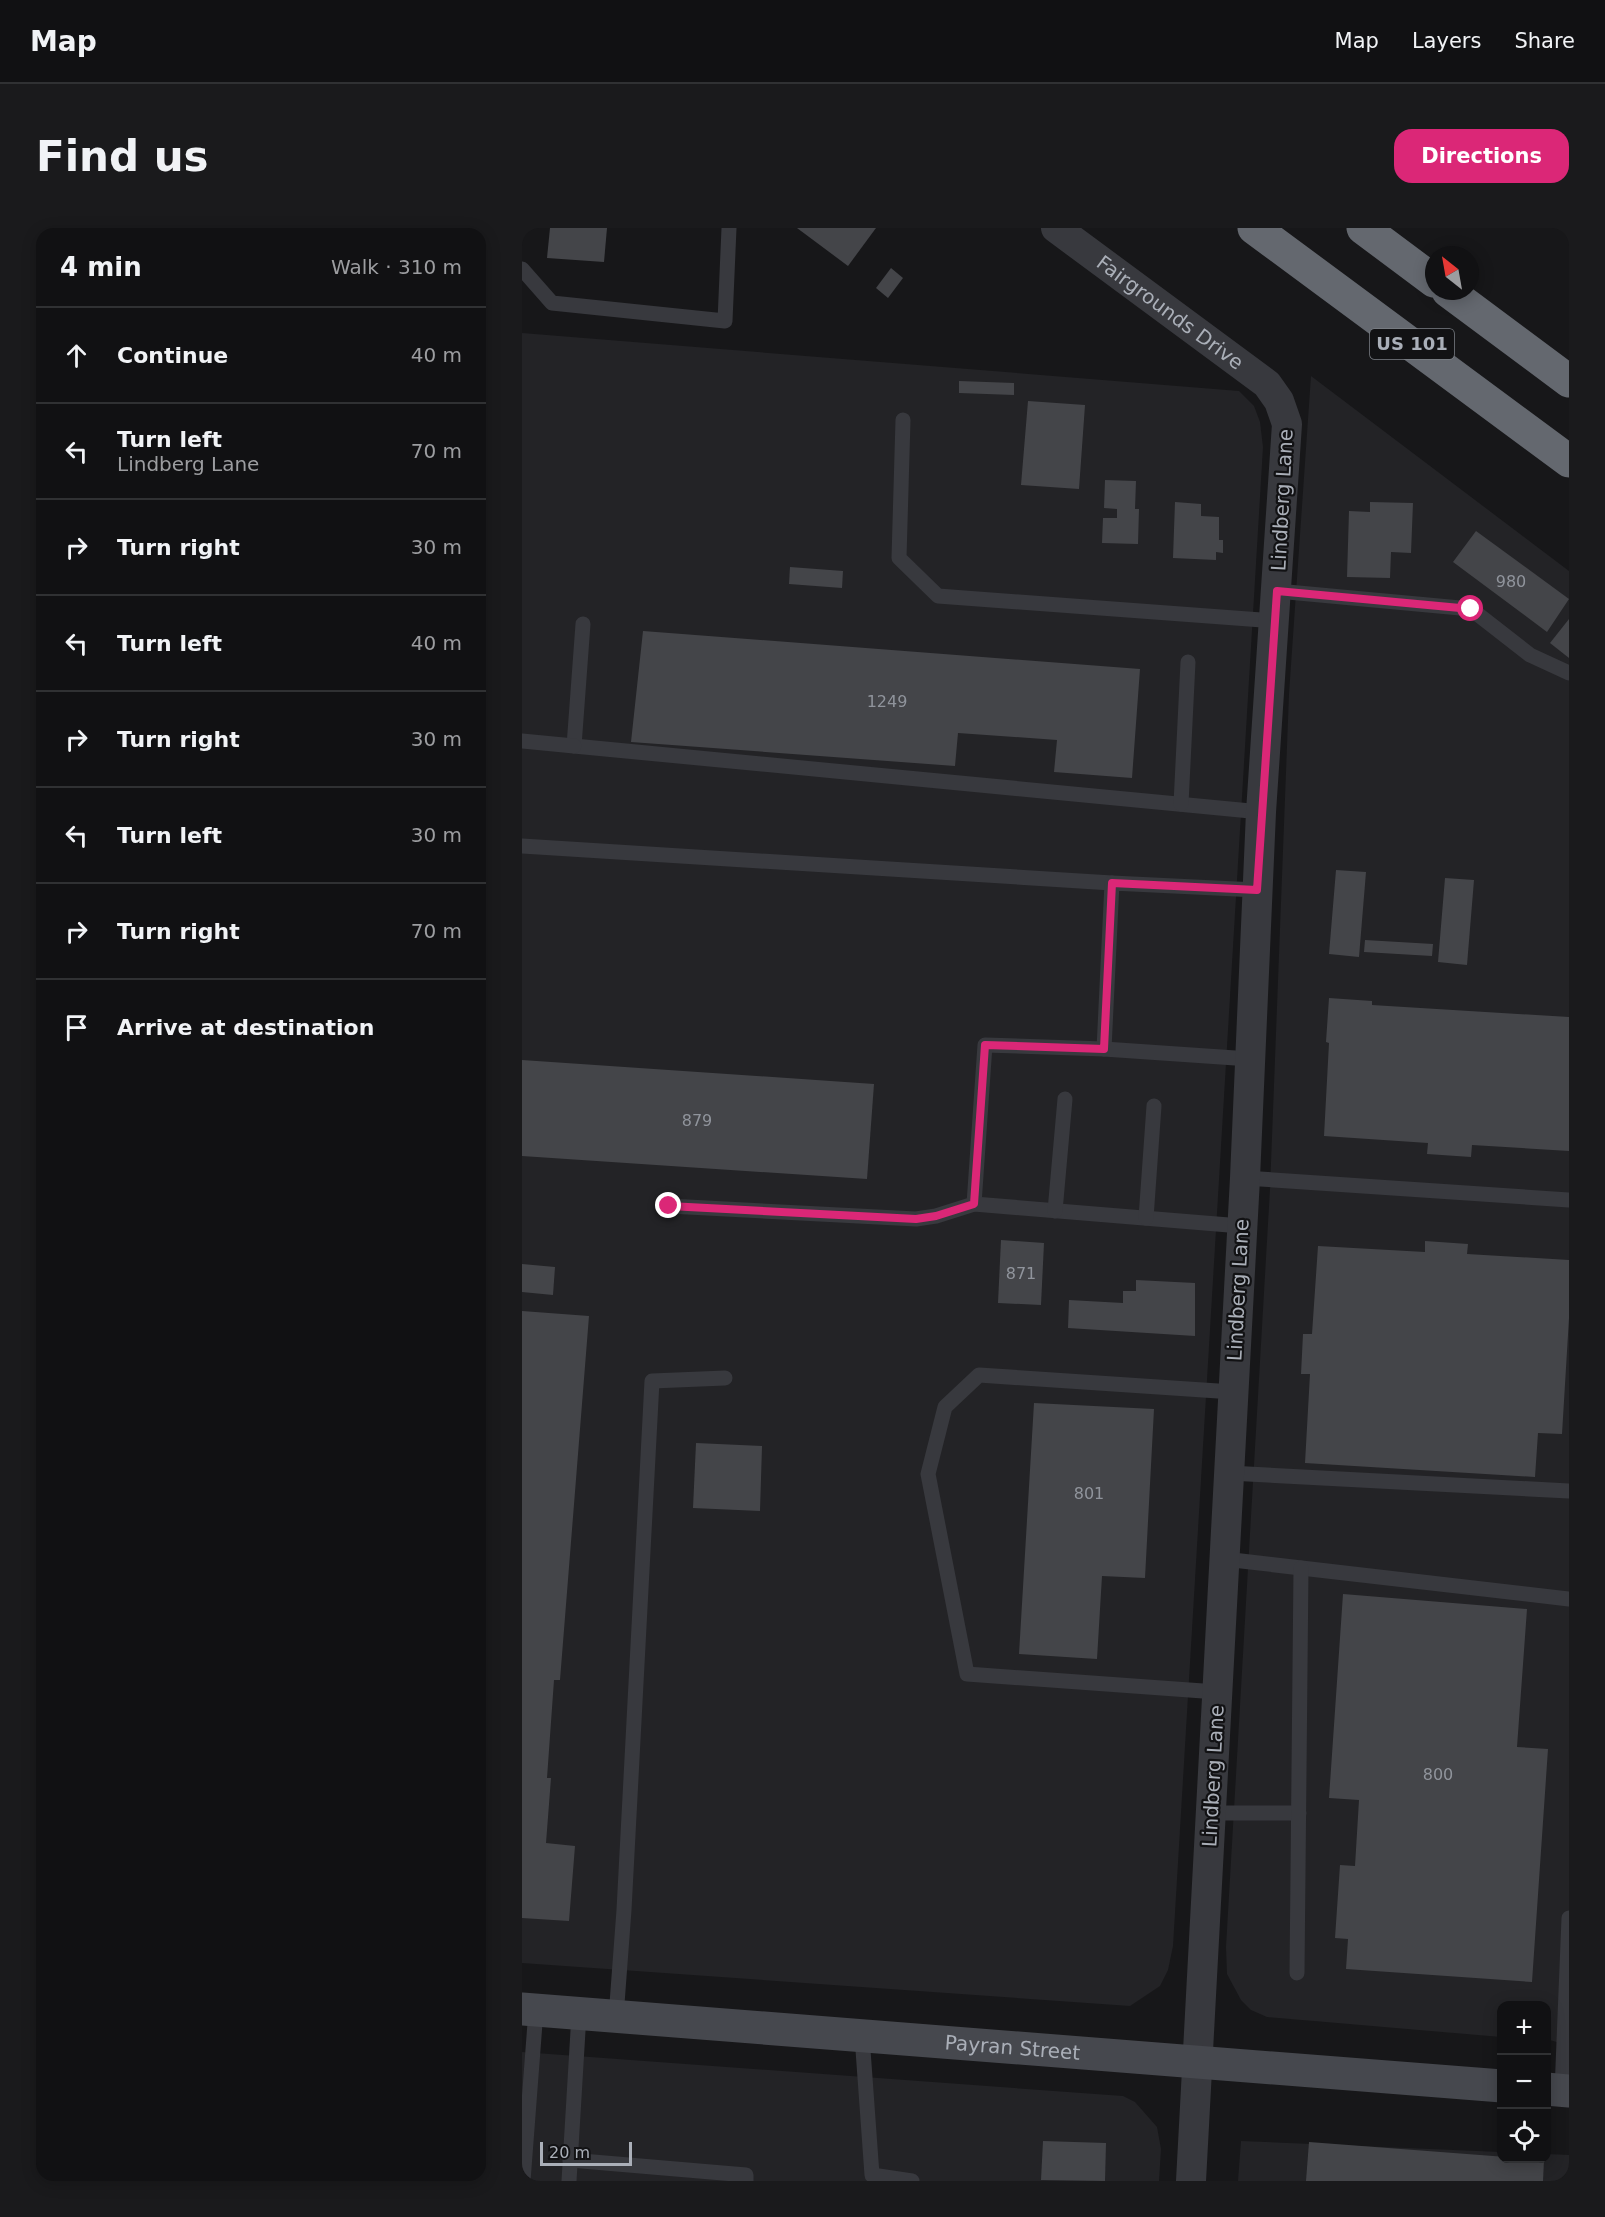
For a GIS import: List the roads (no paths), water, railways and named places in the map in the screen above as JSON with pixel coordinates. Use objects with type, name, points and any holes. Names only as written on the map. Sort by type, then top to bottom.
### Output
[{"type":"highway","name":"US 101","points":[[1254,228],[1569,461]]},
{"type":"highway","points":[[1363,228],[1425,274]]},
{"type":"highway","name":"US 101","points":[[1460,300],[1569,381]]},
{"type":"main road","name":"Payran Street","points":[[529,2010],[1497,2086]]},
{"type":"street","name":"Fairgrounds Drive","points":[[1056,228],[1267,384],[1279,401]]},
{"type":"street","name":"Lindberg Lane","points":[[1191,2181],[1245,1178],[1257,890],[1287,424],[1279,401]]},
{"type":"lane","points":[[522,269],[552,303],[725,321],[729,228]]},
{"type":"lane","points":[[903,420],[899,558],[938,596],[1275,621]]},
{"type":"lane","points":[[1277,591],[1471,609],[1530,655],[1569,673]]},
{"type":"lane","points":[[574,746],[583,624]]},
{"type":"lane","points":[[1181,804],[1188,662]]},
{"type":"lane","points":[[522,741],[1262,812]]},
{"type":"lane","points":[[522,846],[1257,890]]},
{"type":"lane","points":[[1104,1049],[1112,883]]},
{"type":"lane","points":[[974,1204],[985,1045],[1104,1049],[1250,1059]]},
{"type":"lane","points":[[1055,1211],[1065,1099]]},
{"type":"lane","points":[[1146,1218],[1154,1106]]},
{"type":"lane","points":[[1245,1178],[1569,1200]]},
{"type":"lane","points":[[669,1206],[916,1219],[936,1216],[974,1204],[1241,1226]]},
{"type":"lane","points":[[1217,1692],[967,1674],[928,1474],[945,1407],[979,1375],[1233,1392]]},
{"type":"lane","points":[[616,2017],[624,1910],[652,1381],[725,1378]]},
{"type":"lane","points":[[1229,1473],[1569,1491]]},
{"type":"lane","points":[[1224,1558],[1569,1599]]},
{"type":"lane","points":[[1297,1973],[1301,1568]]},
{"type":"lane","points":[[1211,1813],[1299,1813]]},
{"type":"lane","points":[[1559,2090],[1569,1918]]},
{"type":"lane","points":[[523,2181],[529,2010]]},
{"type":"lane","points":[[569,2181],[579,2014]]},
{"type":"lane","points":[[862,2036],[872,2175],[912,2181]]},
{"type":"lane","points":[[570,2160],[746,2175],[746,2181]]}]
